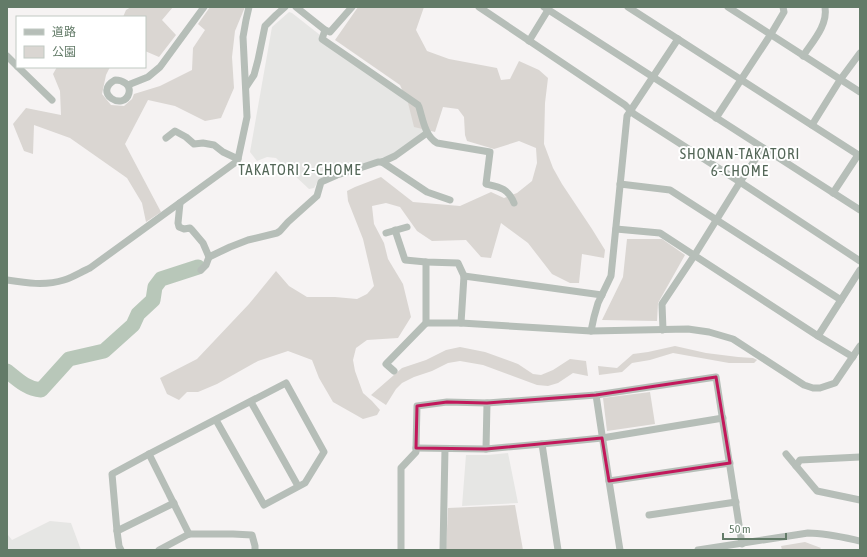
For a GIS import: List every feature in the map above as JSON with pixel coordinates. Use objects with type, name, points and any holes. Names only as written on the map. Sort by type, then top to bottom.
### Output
[{"type":"street","points":[[128,85],[148,77],[160,67],[204,7]]},
{"type":"street","points":[[7,280],[46,284],[65,280],[90,268],[236,162],[238,159],[247,117],[244,37],[249,7]]},
{"type":"street","points":[[246,88],[254,75],[265,26],[285,7]]},
{"type":"street","points":[[296,7],[330,32],[352,7]]},
{"type":"street","points":[[479,7],[625,105],[634,114],[860,261]]},
{"type":"street","points":[[628,7],[859,156],[833,193]]},
{"type":"street","points":[[728,7],[860,92]]},
{"type":"street","points":[[716,118],[771,34],[784,12],[783,7]]},
{"type":"street","points":[[803,56],[822,27],[825,18],[825,7]]},
{"type":"street","points":[[529,41],[546,9],[860,210]]},
{"type":"street","points":[[326,30],[322,39],[418,105],[427,133],[432,140],[437,143],[490,152],[486,184],[501,187],[512,197],[514,203]]},
{"type":"street","points":[[592,331],[598,303],[611,276],[627,116],[678,39]]},
{"type":"street","points":[[812,125],[840,80],[860,54]]},
{"type":"street","points":[[7,56],[16,66]]},
{"type":"street","points":[[18,68],[52,100]]},
{"type":"street","points":[[166,138],[176,131],[194,144],[203,143],[214,145],[223,152],[238,159]]},
{"type":"street","points":[[209,257],[248,240],[277,233],[317,196],[321,182],[337,175],[382,162],[395,156],[427,133]]},
{"type":"street","points":[[663,330],[662,304],[763,148]]},
{"type":"street","points":[[382,162],[427,192],[450,200]]},
{"type":"street","points":[[620,184],[670,190],[841,300]]},
{"type":"street","points":[[180,203],[179,227],[184,229],[190,228],[203,243],[209,257],[206,265],[201,270]]},
{"type":"street","points":[[386,233],[407,227]]},
{"type":"street","points":[[395,230],[405,260],[458,263],[464,276],[461,323]]},
{"type":"street","points":[[616,230],[660,233],[818,336],[853,357]]},
{"type":"street","points":[[394,371],[386,364],[426,323],[426,262]]},
{"type":"street","points":[[818,336],[860,270]]},
{"type":"street","points":[[464,276],[602,295]]},
{"type":"street","points":[[426,323],[461,323],[592,331],[700,330],[733,339],[804,385],[813,388],[820,388],[835,383],[860,346]]},
{"type":"street","points":[[401,550],[402,468],[416,452],[417,406],[447,402],[487,403],[596,395],[716,377],[742,544]]},
{"type":"street","points":[[121,550],[117,532],[112,474],[286,383],[324,452],[305,483],[264,505],[216,420]]},
{"type":"street","points":[[596,395],[608,481],[620,550]]},
{"type":"street","points":[[251,402],[298,486]]},
{"type":"street","points":[[486,449],[487,403]]},
{"type":"street","points":[[416,448],[486,449],[542,444],[602,438],[723,418]]},
{"type":"street","points":[[542,444],[558,550]]},
{"type":"street","points":[[443,550],[446,449]]},
{"type":"street","points":[[149,454],[189,534]]},
{"type":"street","points":[[786,454],[816,490],[860,500]]},
{"type":"street","points":[[796,466],[800,460],[860,457]]},
{"type":"street","points":[[608,481],[730,463]]},
{"type":"street","points":[[117,532],[174,502]]},
{"type":"street","points":[[649,515],[736,502]]},
{"type":"street","points":[[698,550],[808,533],[836,535],[860,541]]},
{"type":"street","points":[[160,550],[189,534],[252,535],[256,550]]},
{"type":"highlighted area","points":[[716,377],[730,463],[609,481],[602,438],[486,449],[416,448],[417,406],[447,402],[487,403],[596,395]]},
{"type":"shaded area","points":[[289,12],[320,35],[318,40],[417,107],[424,131],[394,154],[325,176],[318,181],[314,188],[309,189],[276,158],[267,157],[257,161],[250,152],[272,27]]},
{"type":"shaded area","points":[[508,453],[518,503],[462,506],[466,455]]},
{"type":"shaded area","points":[[50,521],[71,523],[81,550],[7,550],[8,535],[12,540]]},
{"type":"green space","points":[[131,7],[173,7],[162,20],[176,35],[159,57],[146,51],[146,16],[123,16],[126,10]]},
{"type":"green space","points":[[210,7],[245,7],[235,31],[232,57],[234,88],[221,118],[205,121],[175,106],[148,100],[125,144],[161,212],[146,222],[142,203],[127,178],[70,138],[34,125],[33,154],[24,151],[13,124],[26,108],[61,115],[60,91],[53,74],[56,68],[110,68],[106,75],[102,94],[111,105],[124,106],[132,99],[134,94],[160,86],[192,70],[193,48],[205,30],[198,24]]},
{"type":"green space","points":[[358,7],[424,7],[416,30],[427,51],[449,59],[497,68],[501,80],[510,79],[519,61],[539,70],[548,78],[545,103],[544,144],[553,168],[562,184],[605,250],[604,258],[582,254],[579,283],[570,283],[552,274],[528,243],[501,223],[491,258],[481,257],[466,240],[432,241],[417,231],[400,207],[386,203],[372,206],[374,224],[384,243],[388,259],[403,284],[411,317],[398,338],[367,340],[356,348],[353,360],[355,371],[363,393],[380,410],[377,415],[363,419],[333,402],[319,378],[312,360],[288,351],[258,361],[217,384],[198,392],[187,392],[179,400],[167,394],[160,378],[197,359],[249,304],[276,271],[289,286],[307,297],[357,299],[367,294],[374,286],[363,239],[348,201],[347,191],[381,177],[413,202],[460,206],[491,192],[504,198],[517,193],[532,181],[537,163],[536,148],[519,141],[494,149],[467,141],[465,135],[464,117],[458,109],[443,107],[435,132],[414,127],[408,103],[400,85],[335,40]]},
{"type":"green space","points":[[627,239],[662,239],[685,255],[658,303],[657,321],[602,320],[623,277]]},
{"type":"green space","points":[[675,346],[706,353],[753,358],[757,360],[754,363],[729,363],[673,353],[650,360],[632,363],[622,372],[599,375],[598,366],[617,368],[633,354]]},
{"type":"green space","points":[[460,347],[485,352],[518,364],[533,374],[541,375],[553,370],[570,359],[586,361],[588,376],[573,373],[558,383],[548,386],[537,385],[483,365],[460,361],[448,363],[402,383],[396,389],[386,405],[371,395],[402,368],[426,360],[446,350]]},
{"type":"green space","points":[[650,392],[655,424],[607,431],[603,398]]},
{"type":"green space","points":[[515,505],[523,550],[446,550],[448,508]]},
{"type":"green space","points":[[805,542],[821,548],[819,550],[782,550],[781,546]]},
{"type":"waterway","points":[[7,371],[27,386],[41,390],[69,359],[104,351],[133,325],[138,314],[153,300],[155,287],[161,279],[198,267]]},
{"type":"district","name":"SHONAN-TAKATORI 6-CHOME","points":[[740,162]]},
{"type":"district","name":"TAKATORI 2-CHOME","points":[[300,169]]}]
